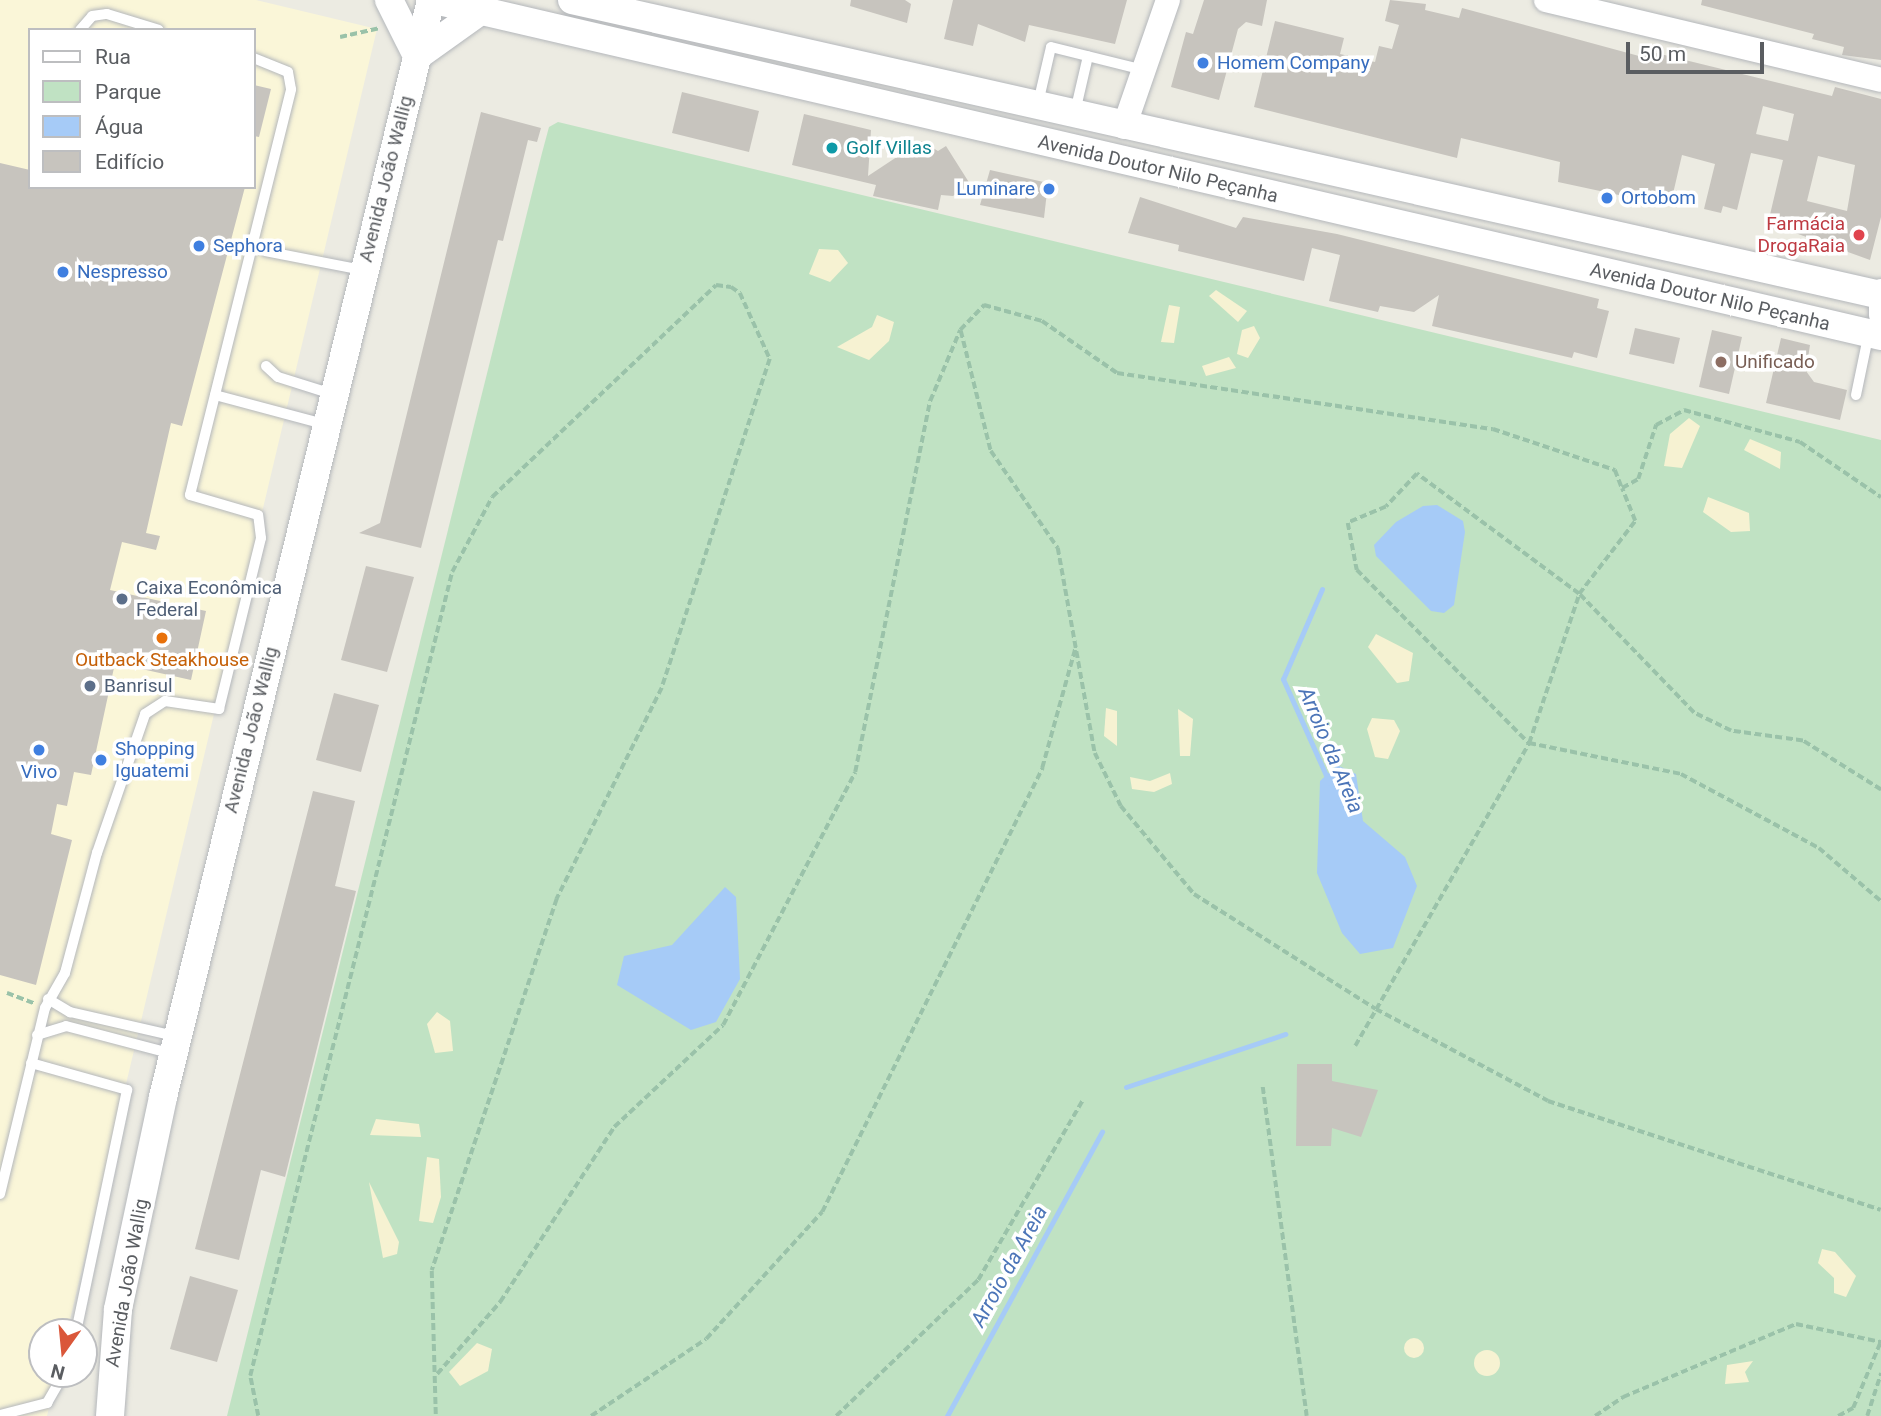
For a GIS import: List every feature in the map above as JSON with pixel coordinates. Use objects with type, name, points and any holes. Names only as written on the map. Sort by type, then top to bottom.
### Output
[{"type":"main road","name":"Avenida Doutor Nilo Peçanha","points":[[433,0],[1068,148],[1877,328]]},
{"type":"main road","name":"Avenida João Wallig","points":[[110,1416],[110,1382],[118,1309],[175,1045],[332,394],[433,0]]},
{"type":"main road","name":"Avenida Doutor Nilo Peçanha","points":[[572,0],[1124,128],[1881,294]]},
{"type":"main road","points":[[396,11],[417,55],[480,10]]},
{"type":"main road","points":[[1068,148],[1098,142],[1124,128]]},
{"type":"main road","name":"Avenida João Wallig","points":[[100,1416],[110,1382]]},
{"type":"street","points":[[1124,128],[1168,0]]},
{"type":"street","points":[[1546,0],[1881,80]]},
{"type":"street","points":[[1877,328],[1881,294]]},
{"type":"lane","points":[[82,28],[92,16],[107,14],[152,28]]},
{"type":"lane","points":[[1037,107],[1051,47],[1144,70]]},
{"type":"lane","points":[[1074,116],[1088,56]]},
{"type":"lane","points":[[0,1194],[37,1035],[48,999],[65,973],[97,853],[149,706],[221,705],[262,525],[247,510],[190,495],[291,89],[288,72],[256,59]]},
{"type":"lane","points":[[265,251],[363,270]]},
{"type":"lane","points":[[1856,395],[1877,328]]},
{"type":"lane","points":[[266,366],[278,377],[332,394]]},
{"type":"lane","points":[[215,396],[325,425]]},
{"type":"lane","points":[[48,999],[70,1012],[175,1045]]},
{"type":"lane","points":[[37,1035],[66,1026],[175,1045]]},
{"type":"lane","points":[[31,1063],[127,1090],[79,1318]]},
{"type":"lane","points":[[0,1415],[47,1403],[56,1388]]},
{"type":"path","points":[[340,37],[396,11]]},
{"type":"path","points":[[258,1416],[250,1376],[452,572],[492,497],[716,285],[731,287],[740,293],[770,359],[662,688],[557,899],[502,1055],[432,1271],[436,1416]]},
{"type":"path","points":[[435,1376],[500,1302],[614,1127],[723,1025],[855,772],[930,401],[960,330],[984,304],[1042,321],[1117,373],[1493,429],[1615,470],[1634,521],[1579,594],[1529,743],[1355,1046]]},
{"type":"path","points":[[960,330],[991,451],[1058,548],[1095,753],[1121,806],[1194,894],[1376,1009],[1548,1101],[1881,1210]]},
{"type":"path","points":[[1622,488],[1638,479],[1656,425],[1685,410],[1800,442],[1881,496]]},
{"type":"path","points":[[1881,790],[1803,741],[1731,731],[1694,713],[1579,594],[1416,474],[1386,508],[1348,523],[1357,570],[1529,743],[1681,774],[1819,848],[1881,901]]},
{"type":"path","points":[[591,1416],[706,1339],[822,1212],[1042,768],[1076,647]]},
{"type":"path","points":[[1263,1087],[1307,1416]]},
{"type":"path","points":[[836,1416],[978,1280],[1082,1101]]},
{"type":"path","points":[[1595,1416],[1623,1396],[1796,1325],[1881,1343],[1853,1408],[1838,1416]]},
{"type":"path","points":[[1867,1416],[1881,1373]]},
{"type":"shaded area","name":"Shopping Iguatemi","points":[[0,0],[256,0],[377,29],[70,1318],[28,1318],[28,1388],[54,1388],[47,1416],[0,1416]]},
{"type":"green space","points":[[558,122],[1881,440],[1881,1416],[227,1416],[542,153],[549,127]]},
{"type":"sand","points":[[819,249],[838,250],[848,263],[830,282],[809,274]]},
{"type":"sand","points":[[1216,290],[1247,311],[1238,322],[1209,296]]},
{"type":"sand","points":[[1169,305],[1180,307],[1174,343],[1161,342]]},
{"type":"sand","points":[[877,315],[894,322],[889,341],[869,360],[837,347],[872,327]]},
{"type":"sand","points":[[1254,326],[1260,338],[1248,358],[1237,354],[1242,330]]},
{"type":"sand","points":[[1229,357],[1236,368],[1206,376],[1202,366]]},
{"type":"sand","points":[[1689,418],[1700,426],[1682,468],[1664,466],[1670,434]]},
{"type":"sand","points":[[1750,439],[1781,452],[1780,469],[1744,450]]},
{"type":"sand","points":[[1708,497],[1749,513],[1750,531],[1731,532],[1703,512]]},
{"type":"sand","points":[[1376,634],[1413,653],[1409,681],[1397,683],[1368,647]]},
{"type":"sand","points":[[1106,708],[1117,711],[1117,746],[1104,736]]},
{"type":"sand","points":[[1178,709],[1193,719],[1190,756],[1180,756]]},
{"type":"sand","points":[[1372,718],[1394,720],[1400,731],[1388,759],[1375,757],[1367,729]]},
{"type":"sand","points":[[1170,773],[1172,784],[1154,792],[1132,789],[1130,777],[1150,781]]},
{"type":"sand","points":[[437,1012],[450,1021],[453,1051],[435,1053],[427,1024]]},
{"type":"sand","points":[[376,1119],[419,1124],[421,1137],[370,1135]]},
{"type":"sand","points":[[427,1157],[439,1159],[441,1197],[433,1223],[419,1221]]},
{"type":"sand","points":[[369,1182],[399,1242],[397,1254],[383,1258]]},
{"type":"sand","points":[[1822,1249],[1835,1252],[1856,1276],[1846,1297],[1834,1293],[1834,1278],[1818,1263]]},
{"type":"sand","points":[[1410,1338],[1418,1338],[1424,1348],[1418,1358],[1410,1358],[1404,1352],[1404,1344]]},
{"type":"sand","points":[[477,1343],[492,1349],[488,1371],[460,1386],[449,1372]]},
{"type":"sand","points":[[1487,1350],[1496,1354],[1500,1363],[1496,1372],[1487,1376],[1478,1372],[1474,1363],[1478,1354]]},
{"type":"sand","points":[[1753,1361],[1745,1372],[1749,1382],[1725,1384],[1727,1365]]},
{"type":"water","points":[[1437,505],[1463,521],[1465,532],[1454,605],[1444,613],[1431,611],[1376,556],[1374,545],[1396,522],[1423,506]]},
{"type":"water","points":[[1337,765],[1356,774],[1363,821],[1405,857],[1417,886],[1393,948],[1360,954],[1342,933],[1317,873],[1320,781]]},
{"type":"water","points":[[725,887],[736,897],[740,979],[716,1022],[691,1030],[617,985],[624,956],[672,945]]},
{"type":"building","points":[[851,0],[905,0],[911,4],[907,23],[850,6]]},
{"type":"building","points":[[953,0],[1127,0],[1115,44],[1029,25],[1025,42],[978,24],[973,46],[944,39]]},
{"type":"building","name":"Homem Company","points":[[1204,0],[1267,0],[1262,26],[1246,22],[1238,29],[1219,100],[1171,87],[1186,32],[1193,34]]},
{"type":"building","points":[[1390,0],[1426,4],[1425,10],[1459,18],[1462,8],[1639,56],[1640,49],[1832,96],[1835,87],[1881,99],[1881,217],[1870,260],[1768,223],[1783,160],[1751,153],[1737,210],[1723,206],[1721,213],[1704,209],[1715,164],[1682,155],[1672,198],[1641,190],[1639,197],[1628,197],[1558,182],[1560,162],[1461,138],[1457,158],[1254,107],[1275,21],[1344,38],[1340,54],[1375,62],[1379,46],[1392,49],[1399,25],[1385,21]],"holes":[[[1763,106],[1794,114],[1788,141],[1756,134]],[[1818,156],[1855,165],[1847,211],[1807,201]]]},
{"type":"building","points":[[1702,0],[1881,0],[1881,60],[1842,55],[1844,47],[1812,39],[1814,34],[1701,5]]},
{"type":"building","points":[[256,85],[271,89],[259,137],[256,136]]},
{"type":"building","points":[[682,92],[759,111],[749,152],[672,133]]},
{"type":"building","points":[[481,112],[541,128],[537,142],[528,140],[503,241],[498,240],[421,548],[359,533],[380,523]]},
{"type":"building","points":[[804,114],[871,130],[868,176],[921,141],[938,151],[946,146],[970,184],[953,196],[941,195],[938,210],[873,196],[876,185],[792,165]]},
{"type":"building","points":[[0,163],[28,170],[28,189],[244,189],[182,426],[171,423],[146,533],[160,536],[156,550],[122,542],[110,590],[206,611],[191,680],[115,663],[91,775],[74,772],[67,806],[57,804],[51,834],[72,840],[36,985],[0,975]]},
{"type":"building","points":[[990,170],[1048,183],[1044,218],[980,205]]},
{"type":"building","points":[[1140,197],[1236,228],[1243,217],[1337,234],[1599,299],[1597,308],[1609,311],[1597,358],[1574,352],[1572,358],[1432,326],[1439,295],[1414,312],[1380,306],[1378,312],[1329,301],[1340,255],[1312,248],[1304,281],[1178,251],[1179,245],[1128,233]]},
{"type":"building","points":[[1635,328],[1680,338],[1674,364],[1629,354]]},
{"type":"building","name":"Unificado","points":[[1712,330],[1742,337],[1729,394],[1699,387]]},
{"type":"building","points":[[1781,338],[1810,345],[1806,371],[1814,382],[1847,390],[1840,420],[1766,403]]},
{"type":"building","points":[[366,566],[414,577],[387,672],[341,660]]},
{"type":"building","points":[[334,693],[379,705],[361,772],[316,760]]},
{"type":"building","points":[[313,791],[355,801],[335,886],[356,891],[285,1177],[261,1170],[239,1260],[195,1249]]},
{"type":"building","points":[[1297,1064],[1332,1064],[1332,1081],[1378,1090],[1361,1137],[1332,1128],[1331,1146],[1296,1146]]},
{"type":"building","points":[[190,1276],[238,1290],[217,1362],[170,1349]]},
{"type":"waterway","name":"Arroio da Areia","points":[[1322,589],[1283,679],[1329,782]]},
{"type":"waterway","name":"Arroio da Areia","points":[[1126,1087],[1285,1034]]},
{"type":"waterway","name":"Arroio da Areia","points":[[947,1416],[1102,1132]]},
{"type":"place","name":"Homem Company","points":[[1203,63]]},
{"type":"place","name":"Golf Villas","points":[[832,148]]},
{"type":"place","name":"Luminare","points":[[1049,189]]},
{"type":"place","name":"Ortobom","points":[[1607,198]]},
{"type":"place","name":"Farmácia DrogaRaia","points":[[1859,235]]},
{"type":"place","name":"Sephora","points":[[199,246]]},
{"type":"place","name":"Nespresso","points":[[63,272]]},
{"type":"place","name":"Unificado","points":[[1721,362]]},
{"type":"place","name":"Caixa Econômica Federal","points":[[122,599]]},
{"type":"place","name":"Outback Steakhouse","points":[[162,638]]},
{"type":"place","name":"Banrisul","points":[[90,686]]},
{"type":"place","name":"Vivo","points":[[39,750]]},
{"type":"place","name":"Shopping Iguatemi","points":[[101,760]]}]
